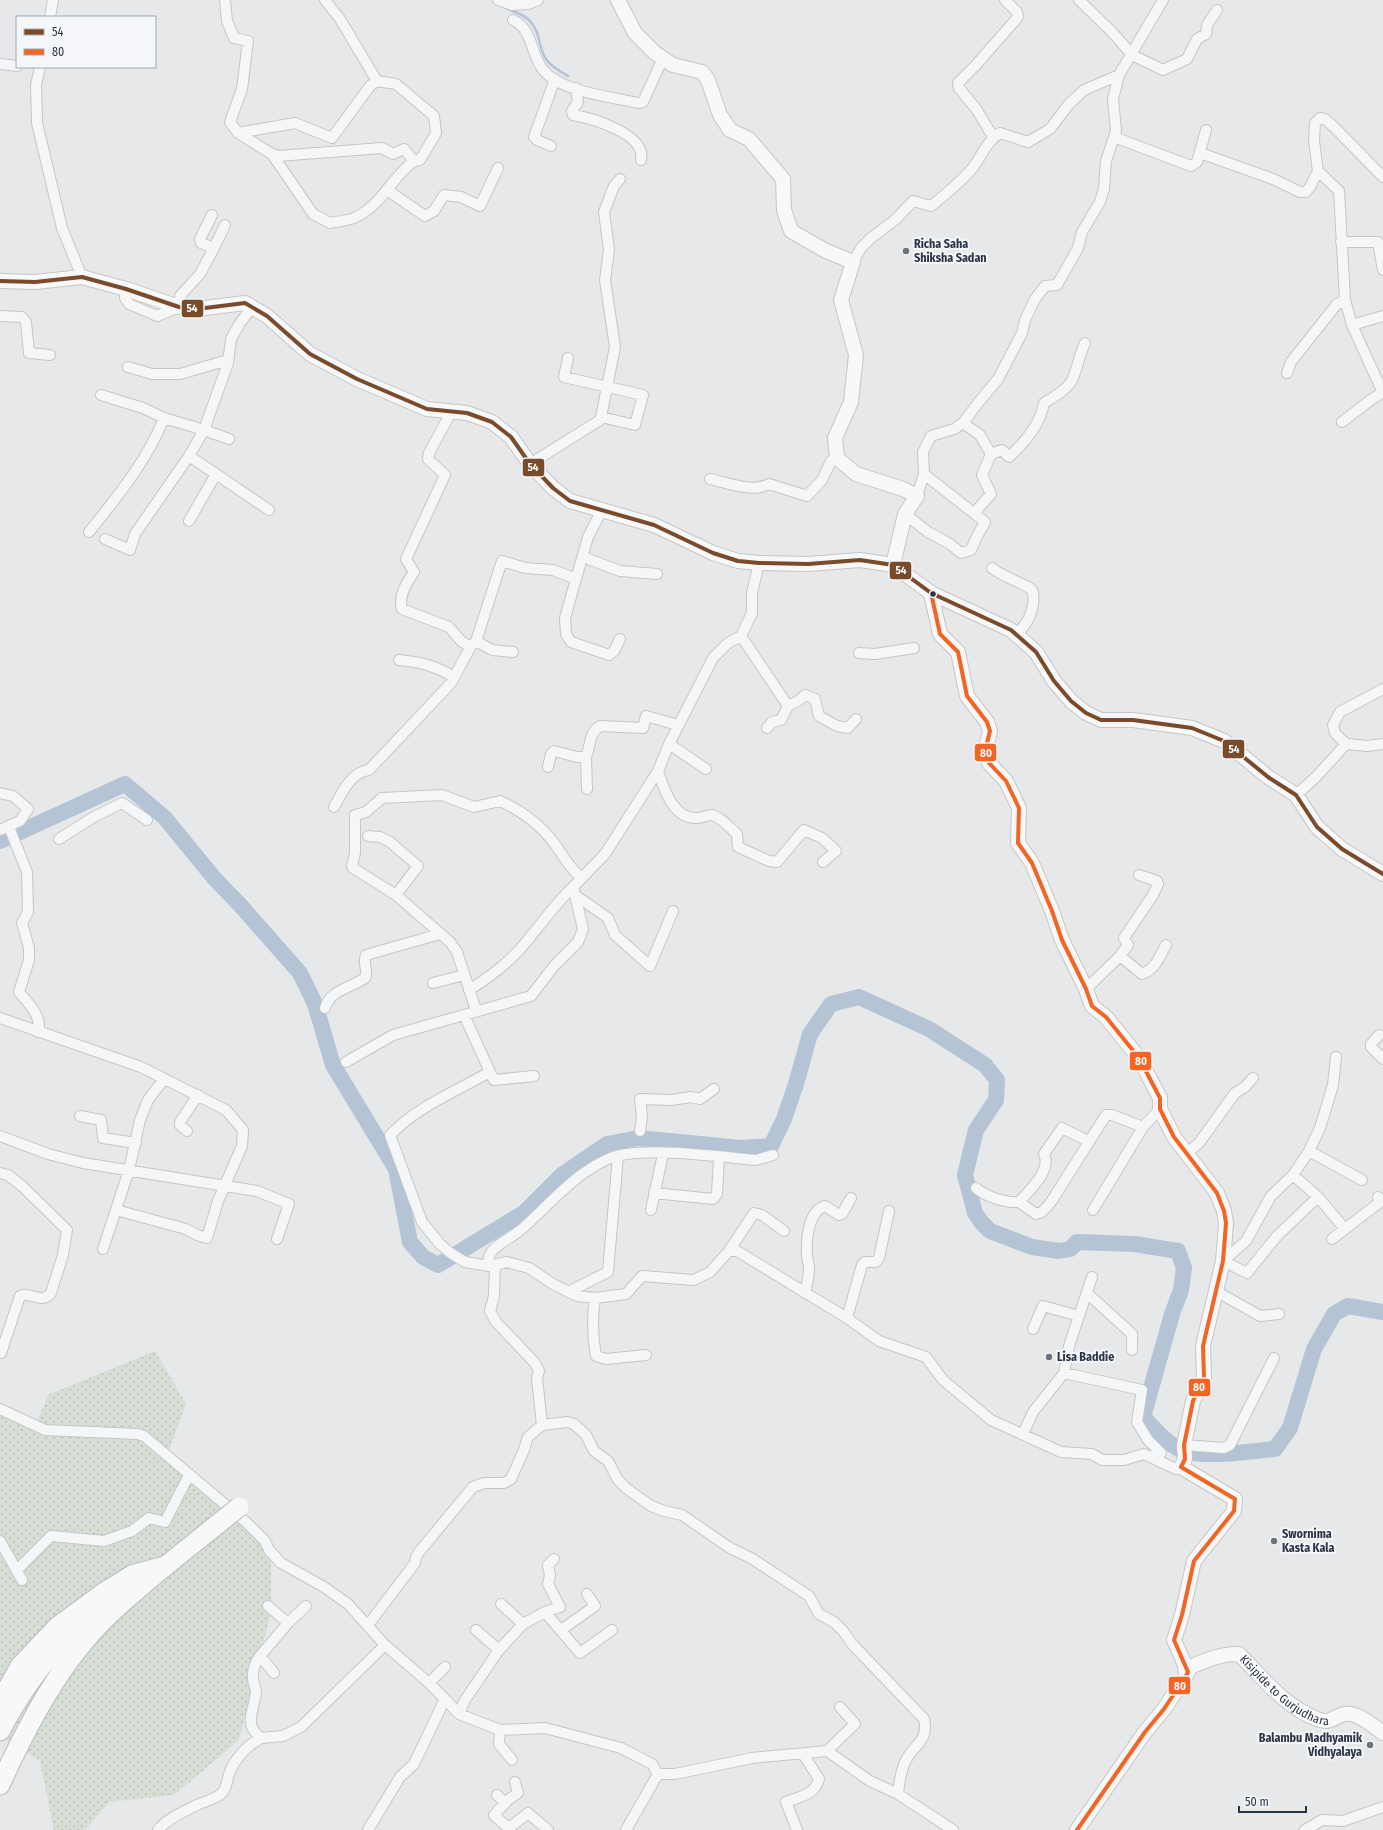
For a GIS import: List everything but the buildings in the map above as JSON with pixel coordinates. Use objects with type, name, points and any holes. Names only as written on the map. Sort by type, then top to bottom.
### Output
[{"type":"highway","points":[[0,1785],[21,1739],[72,1657],[108,1616],[166,1566],[239,1507]]},
{"type":"highway","points":[[0,1702],[20,1666],[57,1627],[106,1591],[132,1575],[166,1566]]},
{"type":"highway","points":[[0,1731],[17,1701],[35,1675],[63,1641],[93,1612],[166,1566]]},
{"type":"street","points":[[50,16],[53,0]]},
{"type":"street","points":[[225,0],[227,21],[234,38],[248,41],[242,89],[230,122],[238,133],[272,154],[278,156],[382,148],[393,154],[404,149],[414,162]]},
{"type":"street","points":[[325,0],[340,19],[377,81]]},
{"type":"street","points":[[498,0],[512,5],[538,0]]},
{"type":"street","points":[[618,0],[622,12],[635,33],[663,58],[673,65],[702,72],[708,80],[720,115],[730,130],[749,139],[783,179],[784,210],[791,231],[826,251],[853,262]]},
{"type":"street","points":[[993,137],[977,110],[959,88],[958,83],[976,65],[1018,17],[1017,12],[1005,0]]},
{"type":"street","points":[[1079,0],[1113,33],[1132,55],[1162,70],[1181,63],[1187,59],[1197,39],[1206,34],[1207,25],[1217,10]]},
{"type":"street","points":[[893,566],[905,514],[916,496],[924,474],[924,452],[931,436],[954,429],[963,423],[998,379],[1022,333],[1025,320],[1035,299],[1045,286],[1057,285],[1078,248],[1082,232],[1100,202],[1104,189],[1106,161],[1114,137],[1116,124],[1114,99],[1119,75],[1163,0]]},
{"type":"street","points":[[514,20],[521,24],[529,37],[536,57],[544,71],[560,83],[576,88],[638,103],[643,102],[663,58]]},
{"type":"street","points":[[0,64],[16,66]]},
{"type":"street","points":[[39,68],[36,85],[37,122],[62,228],[82,277]]},
{"type":"street","points":[[916,496],[903,489],[856,474],[837,458],[835,438],[851,402],[856,355],[841,300],[853,262],[861,248],[871,238],[895,220],[913,201],[931,206],[949,192],[983,154],[993,137],[1000,133],[1028,142],[1050,129],[1070,104],[1084,90],[1119,75]]},
{"type":"street","points":[[551,146],[537,140],[534,136],[555,79]]},
{"type":"street","points":[[238,133],[295,123],[332,138],[370,86],[377,81],[396,84],[434,116],[436,133],[420,160],[414,162],[395,178],[387,190],[358,217],[330,223],[313,214],[272,154]]},
{"type":"street","points":[[576,88],[578,102],[572,111],[573,115],[587,117],[592,121],[600,122],[627,134],[637,146],[642,156],[641,160]]},
{"type":"street","points":[[1200,153],[1273,179],[1300,192],[1306,192],[1318,171],[1314,141],[1315,123],[1320,118],[1325,119],[1330,123],[1383,177]]},
{"type":"street","points":[[1114,137],[1191,166],[1197,162],[1206,130]]},
{"type":"street","points":[[387,190],[425,216],[434,211],[444,195],[461,197],[480,206],[498,168]]},
{"type":"street","points":[[1318,171],[1339,191],[1345,300],[1352,325],[1383,393],[1372,398],[1342,422]]},
{"type":"street","points":[[530,464],[600,420],[601,417],[615,347],[605,280],[609,250],[604,212],[614,186],[620,179]]},
{"type":"street","points":[[212,215],[200,239],[201,243],[214,248]]},
{"type":"street","points":[[179,307],[180,296],[200,274],[225,225]]},
{"type":"street","points":[[1341,242],[1378,242],[1383,270]]},
{"type":"street","points":[[0,281],[35,282],[82,277],[126,289],[179,307],[197,309],[245,303],[253,306],[310,354],[357,379],[427,409],[474,415],[492,422],[511,437],[530,464],[553,488],[570,501],[654,525],[724,557],[759,563],[808,564],[860,560],[893,566],[931,593],[1011,630],[1036,652],[1054,681],[1070,701],[1086,713],[1100,720],[1133,720],[1192,728],[1224,741],[1268,777],[1296,795],[1317,827],[1342,848],[1383,874]]},
{"type":"street","points":[[1287,373],[1291,362],[1337,304],[1345,300]]},
{"type":"street","points":[[105,539],[130,550],[135,534],[189,456],[204,430],[228,360],[231,338],[253,306]]},
{"type":"street","points":[[0,316],[22,317],[26,322],[29,353],[50,355]]},
{"type":"street","points":[[1352,325],[1383,316]]},
{"type":"street","points":[[974,513],[991,494],[982,475],[991,454],[1002,450],[1009,457],[1023,444],[1042,416],[1044,404],[1059,394],[1071,382],[1078,356],[1085,343]]},
{"type":"street","points":[[568,358],[564,378],[642,395],[635,425],[601,417]]},
{"type":"street","points":[[128,367],[152,374],[180,374],[228,360]]},
{"type":"street","points":[[101,395],[143,408],[164,418],[228,439]]},
{"type":"street","points":[[450,411],[448,418],[429,453],[428,459],[444,475],[406,559],[414,572],[406,585],[400,603],[402,609],[449,627],[462,642],[492,650],[513,652]]},
{"type":"street","points":[[88,532],[122,491],[147,452],[164,418]]},
{"type":"street","points":[[963,423],[980,435],[991,454]]},
{"type":"street","points":[[189,456],[269,510]]},
{"type":"street","points":[[710,479],[750,487],[762,488],[769,484],[806,496],[822,480],[830,461],[837,458]]},
{"type":"street","points":[[189,521],[216,474]]},
{"type":"street","points":[[905,514],[928,532],[950,544],[961,553],[971,550],[976,538],[986,522],[924,474]]},
{"type":"street","points":[[602,510],[588,537],[584,557],[565,618],[566,634],[571,642],[609,655],[614,651],[620,640]]},
{"type":"street","points":[[584,557],[620,571],[657,574]]},
{"type":"street","points":[[334,807],[351,780],[363,771],[369,770],[451,683],[473,644],[502,561],[525,568],[553,570],[576,579]]},
{"type":"street","points":[[469,990],[507,962],[527,941],[534,930],[574,891],[582,878],[605,854],[658,771],[678,725],[713,658],[728,643],[741,636],[752,614],[752,594],[759,563]]},
{"type":"street","points":[[992,568],[1010,579],[1030,588],[1033,594],[1032,607],[1027,622],[1016,635]]},
{"type":"street","points":[[931,593],[940,634],[958,652],[967,696],[987,722],[990,731],[985,751],[989,762],[1006,781],[1019,808],[1018,843],[1032,863],[1052,911],[1062,940],[1086,989],[1092,1006],[1106,1018],[1139,1058],[1160,1098],[1160,1109],[1174,1137],[1188,1153],[1217,1193],[1224,1211],[1226,1223],[1223,1262],[1203,1346],[1204,1377],[1193,1401],[1184,1445],[1183,1463],[1176,1469],[1144,1454]]},
{"type":"street","points":[[741,636],[788,706]]},
{"type":"street","points":[[859,654],[875,654],[914,648]]},
{"type":"street","points":[[399,660],[421,662],[439,668],[454,677]]},
{"type":"street","points":[[1383,689],[1340,712],[1334,725],[1335,732],[1346,744],[1367,746],[1383,744]]},
{"type":"street","points":[[767,728],[772,722],[781,720],[788,706],[798,701],[805,695],[815,699],[819,716],[837,726],[848,728],[856,719]]},
{"type":"street","points":[[587,788],[586,757],[590,739],[595,729],[600,726],[643,728],[646,716],[678,725]]},
{"type":"street","points":[[669,744],[706,769]]},
{"type":"street","points":[[1296,795],[1316,777],[1346,744]]},
{"type":"street","points":[[548,767],[551,754],[554,751],[577,757],[586,757]]},
{"type":"street","points":[[658,771],[669,800],[679,812],[695,818],[712,815],[722,820],[737,834],[738,847],[769,861],[776,862],[804,830],[822,838],[836,850],[823,862]]},
{"type":"street","points":[[0,793],[13,796],[28,809],[20,821],[4,829],[16,844],[27,872],[28,912],[22,923],[29,948],[29,960],[19,992],[35,1012],[39,1028],[38,1032]]},
{"type":"street","points":[[476,1010],[457,952],[440,934],[396,895],[352,866],[355,853],[355,815],[366,812],[382,798],[442,795],[474,807],[500,801],[537,823],[559,850],[566,862],[582,878]]},
{"type":"street","points":[[60,839],[72,829],[122,803],[147,820]]},
{"type":"street","points":[[368,836],[380,837],[390,842],[418,866],[396,895]]},
{"type":"street","points":[[1086,989],[1120,956],[1128,945],[1124,938],[1153,895],[1158,884],[1157,881],[1138,875]]},
{"type":"street","points":[[574,891],[608,918],[615,935],[650,966],[673,911]]},
{"type":"street","points":[[346,1062],[393,1035],[464,1015],[476,1010],[531,996],[554,966],[578,942],[583,929],[574,891]]},
{"type":"street","points":[[325,1008],[327,1002],[333,995],[365,978],[367,973],[364,959],[366,956],[440,934]]},
{"type":"street","points":[[1120,956],[1142,974],[1158,962],[1166,945]]},
{"type":"street","points":[[433,982],[464,975]]},
{"type":"street","points":[[464,1015],[494,1080],[534,1076]]},
{"type":"street","points":[[0,1018],[141,1067],[226,1110],[243,1130],[242,1146],[224,1186],[207,1238],[186,1229],[116,1210]]},
{"type":"street","points":[[1379,1035],[1371,1044],[1371,1047],[1383,1059]]},
{"type":"street","points":[[1223,1262],[1246,1241],[1271,1196],[1293,1175],[1309,1150],[1320,1128],[1332,1085],[1336,1058]]},
{"type":"street","points":[[490,1072],[424,1108],[401,1123],[390,1135],[422,1222],[440,1244],[449,1252],[465,1262],[492,1265],[507,1262],[529,1268],[568,1292],[577,1296],[595,1298],[626,1294],[642,1276],[694,1280],[710,1272],[729,1251],[754,1213],[762,1215],[784,1231]]},
{"type":"street","points":[[1188,1153],[1199,1143],[1235,1093],[1245,1088],[1253,1078]]},
{"type":"street","points":[[103,1249],[129,1170],[140,1120],[148,1100],[164,1079]]},
{"type":"street","points":[[640,1131],[642,1117],[640,1099],[671,1100],[691,1097],[700,1099],[714,1089]]},
{"type":"street","points":[[187,1131],[180,1125],[198,1095]]},
{"type":"street","points":[[1093,1210],[1143,1127],[1160,1109]]},
{"type":"street","points":[[976,1188],[982,1194],[1013,1202],[1019,1202],[1036,1214],[1042,1212],[1051,1202],[1088,1141],[1106,1115],[1112,1115],[1143,1127]]},
{"type":"street","points":[[80,1116],[101,1120],[103,1138],[136,1143]]},
{"type":"street","points":[[1019,1202],[1032,1188],[1046,1166],[1047,1160],[1044,1154],[1062,1128],[1088,1141]]},
{"type":"street","points":[[0,1136],[48,1154],[83,1163],[257,1191],[289,1204],[277,1239]]},
{"type":"street","points":[[1309,1150],[1362,1180]]},
{"type":"street","points":[[542,1425],[538,1393],[539,1371],[535,1363],[496,1322],[490,1311],[495,1292],[492,1265],[489,1256],[493,1249],[517,1234],[561,1192],[576,1180],[608,1159],[635,1153],[756,1160],[773,1155]]},
{"type":"street","points":[[651,1210],[663,1154]]},
{"type":"street","points":[[568,1292],[608,1272],[618,1156]]},
{"type":"street","points":[[654,1193],[713,1199],[717,1194],[719,1157]]},
{"type":"street","points":[[0,1173],[8,1175],[22,1186],[67,1230],[63,1255],[51,1293],[48,1298],[43,1299],[24,1295],[20,1296],[1,1353]]},
{"type":"street","points":[[1293,1175],[1318,1197],[1345,1229]]},
{"type":"street","points":[[1223,1262],[1247,1273],[1277,1236],[1318,1197]]},
{"type":"street","points":[[1332,1239],[1380,1202],[1378,1197]]},
{"type":"street","points":[[805,1293],[809,1266],[807,1257],[807,1236],[814,1215],[819,1208],[825,1206],[839,1215],[842,1214],[850,1198]]},
{"type":"street","points":[[847,1318],[862,1265],[865,1262],[876,1262],[879,1258],[889,1211]]},
{"type":"street","points":[[729,1251],[742,1253],[749,1259],[847,1318],[879,1341],[926,1357],[944,1380],[986,1416],[1061,1452],[1092,1454],[1102,1460],[1124,1460],[1144,1454],[1150,1456],[1161,1452],[1148,1440],[1137,1422],[1142,1390],[1064,1373]]},
{"type":"street","points":[[1023,1434],[1033,1412],[1064,1373],[1069,1346],[1088,1294],[1092,1277]]},
{"type":"street","points":[[1216,1291],[1260,1316],[1279,1314]]},
{"type":"street","points":[[1088,1294],[1132,1334],[1132,1350]]},
{"type":"street","points":[[595,1298],[592,1321],[592,1338],[596,1356],[606,1359],[646,1355]]},
{"type":"street","points":[[1033,1329],[1043,1306],[1079,1316]]},
{"type":"street","points":[[1184,1445],[1224,1448],[1230,1445],[1274,1358]]},
{"type":"street","points":[[0,1409],[45,1430],[138,1434],[144,1436],[240,1516],[265,1541],[269,1550],[281,1563],[324,1587],[348,1604],[385,1645],[429,1683],[459,1714],[500,1730],[545,1728],[594,1739],[621,1748],[652,1764],[658,1774]]},
{"type":"street","points":[[368,1625],[415,1563],[419,1552],[473,1487],[484,1483],[504,1483],[511,1479],[528,1437],[542,1425],[567,1422],[574,1424],[586,1435],[594,1451],[608,1461],[618,1480],[626,1488],[651,1506],[664,1511],[682,1514],[730,1548],[751,1558],[809,1596],[819,1614],[834,1622],[843,1631],[853,1645],[924,1719],[926,1728],[921,1742],[906,1760],[899,1781],[898,1794]]},
{"type":"street","points":[[1077,1830],[1145,1732],[1164,1709],[1188,1672],[1185,1669],[1174,1640],[1182,1615],[1192,1567],[1197,1556],[1234,1511],[1236,1505],[1235,1499],[1183,1463]]},
{"type":"street","points":[[17,1570],[51,1536],[104,1541],[132,1531],[149,1518],[165,1522],[189,1475]]},
{"type":"street","points":[[0,1541],[22,1580]]},
{"type":"street","points":[[459,1714],[465,1700],[499,1650],[523,1624],[545,1612],[560,1607],[548,1584],[550,1576],[548,1565],[554,1559]]},
{"type":"street","points":[[561,1630],[595,1606],[587,1594]]},
{"type":"street","points":[[501,1604],[523,1624]]},
{"type":"street","points":[[268,1606],[288,1623]]},
{"type":"street","points":[[261,1738],[256,1734],[250,1720],[256,1691],[252,1679],[254,1664],[288,1623],[306,1606]]},
{"type":"street","points":[[545,1612],[580,1653],[612,1630]]},
{"type":"street","points":[[476,1630],[499,1650]]},
{"type":"street","points":[[158,1830],[170,1820],[197,1805],[212,1800],[222,1793],[229,1772],[251,1744],[261,1738],[284,1736],[302,1727],[385,1645]]},
{"type":"street","name":"Kisipide to Gurjudhara","points":[[1185,1669],[1226,1655],[1239,1654],[1287,1702],[1317,1719],[1331,1722],[1345,1714],[1356,1715],[1383,1733]]},
{"type":"street","points":[[260,1656],[274,1673]]},
{"type":"street","points":[[429,1683],[445,1667]]},
{"type":"street","points":[[368,1830],[400,1776],[414,1764],[445,1699]]},
{"type":"street","points":[[658,1774],[675,1774],[752,1758],[827,1751],[855,1724],[840,1707]]},
{"type":"street","points":[[500,1730],[499,1744],[512,1760]]},
{"type":"street","points":[[827,1751],[870,1782],[898,1794],[953,1830]]},
{"type":"street","points":[[796,1830],[786,1802],[811,1792],[818,1786],[819,1779],[803,1754]]},
{"type":"street","points":[[626,1830],[658,1774]]},
{"type":"street","points":[[515,1782],[518,1793],[505,1802],[494,1815],[506,1826],[513,1825],[528,1813],[548,1830]]},
{"type":"street","points":[[497,1795],[505,1802]]},
{"type":"street","points":[[1305,1830],[1322,1820],[1343,1821],[1383,1807]]},
{"type":"shaded area","points":[[155,1351],[186,1404],[166,1458],[239,1507],[271,1543],[271,1612],[239,1740],[174,1795],[109,1802],[85,1830],[54,1830],[40,1761],[8,1742],[0,1705],[0,1415],[34,1430],[48,1395]]},
{"type":"waterway","points":[[504,7],[529,20],[536,29],[543,54],[548,62],[553,67],[568,76]]},
{"type":"waterway","points":[[0,841],[125,784],[165,818],[214,878],[241,906],[300,973],[315,1004],[333,1065],[396,1169],[410,1242],[423,1257],[438,1265],[525,1212],[563,1174],[607,1144],[638,1138],[741,1148],[771,1146],[784,1119],[796,1084],[810,1034],[831,1004],[859,997],[929,1029],[985,1065],[997,1080],[996,1100],[976,1130],[965,1175],[975,1213],[990,1231],[1032,1247],[1059,1251],[1070,1249],[1077,1242],[1134,1244],[1178,1251],[1184,1268],[1181,1290],[1172,1314],[1143,1417],[1163,1438],[1172,1445],[1186,1452],[1197,1454],[1224,1454],[1275,1449],[1290,1428],[1314,1349],[1334,1314],[1348,1306],[1383,1312]]},
{"type":"transit line","name":"54","points":[[0,281],[35,282],[82,277],[126,289],[179,307],[197,309],[245,303],[267,316],[310,354],[357,379],[427,409],[467,413],[492,422],[511,437],[530,464],[553,488],[570,501],[654,525],[713,553],[738,561],[808,564],[860,560],[893,565],[931,593],[1011,630],[1036,652],[1054,681],[1071,701],[1086,713],[1101,720],[1133,720],[1192,728],[1224,741],[1268,777],[1296,795],[1317,827],[1342,849],[1383,874]]},
{"type":"transit line","name":"80","points":[[931,593],[940,634],[958,652],[967,696],[987,722],[990,731],[985,751],[989,763],[1006,781],[1019,808],[1018,843],[1032,863],[1052,911],[1062,940],[1086,989],[1092,1006],[1106,1017],[1139,1058],[1160,1098],[1160,1109],[1174,1137],[1217,1193],[1224,1211],[1226,1223],[1223,1261],[1203,1346],[1204,1377],[1193,1401],[1184,1445],[1185,1459],[1181,1467],[1235,1499],[1234,1511],[1194,1561],[1182,1615],[1174,1640],[1188,1672],[1164,1709],[1145,1732],[1077,1830]]},
{"type":"place","name":"Richa Saha Shiksha Sadan","points":[[906,251]]},
{"type":"place","name":"Lisa Baddie","points":[[1049,1357]]},
{"type":"place","name":"Swornima Kasta Kala","points":[[1274,1541]]},
{"type":"place","name":"Balambu Madhyamik Vidhyalaya","points":[[1370,1745]]}]
